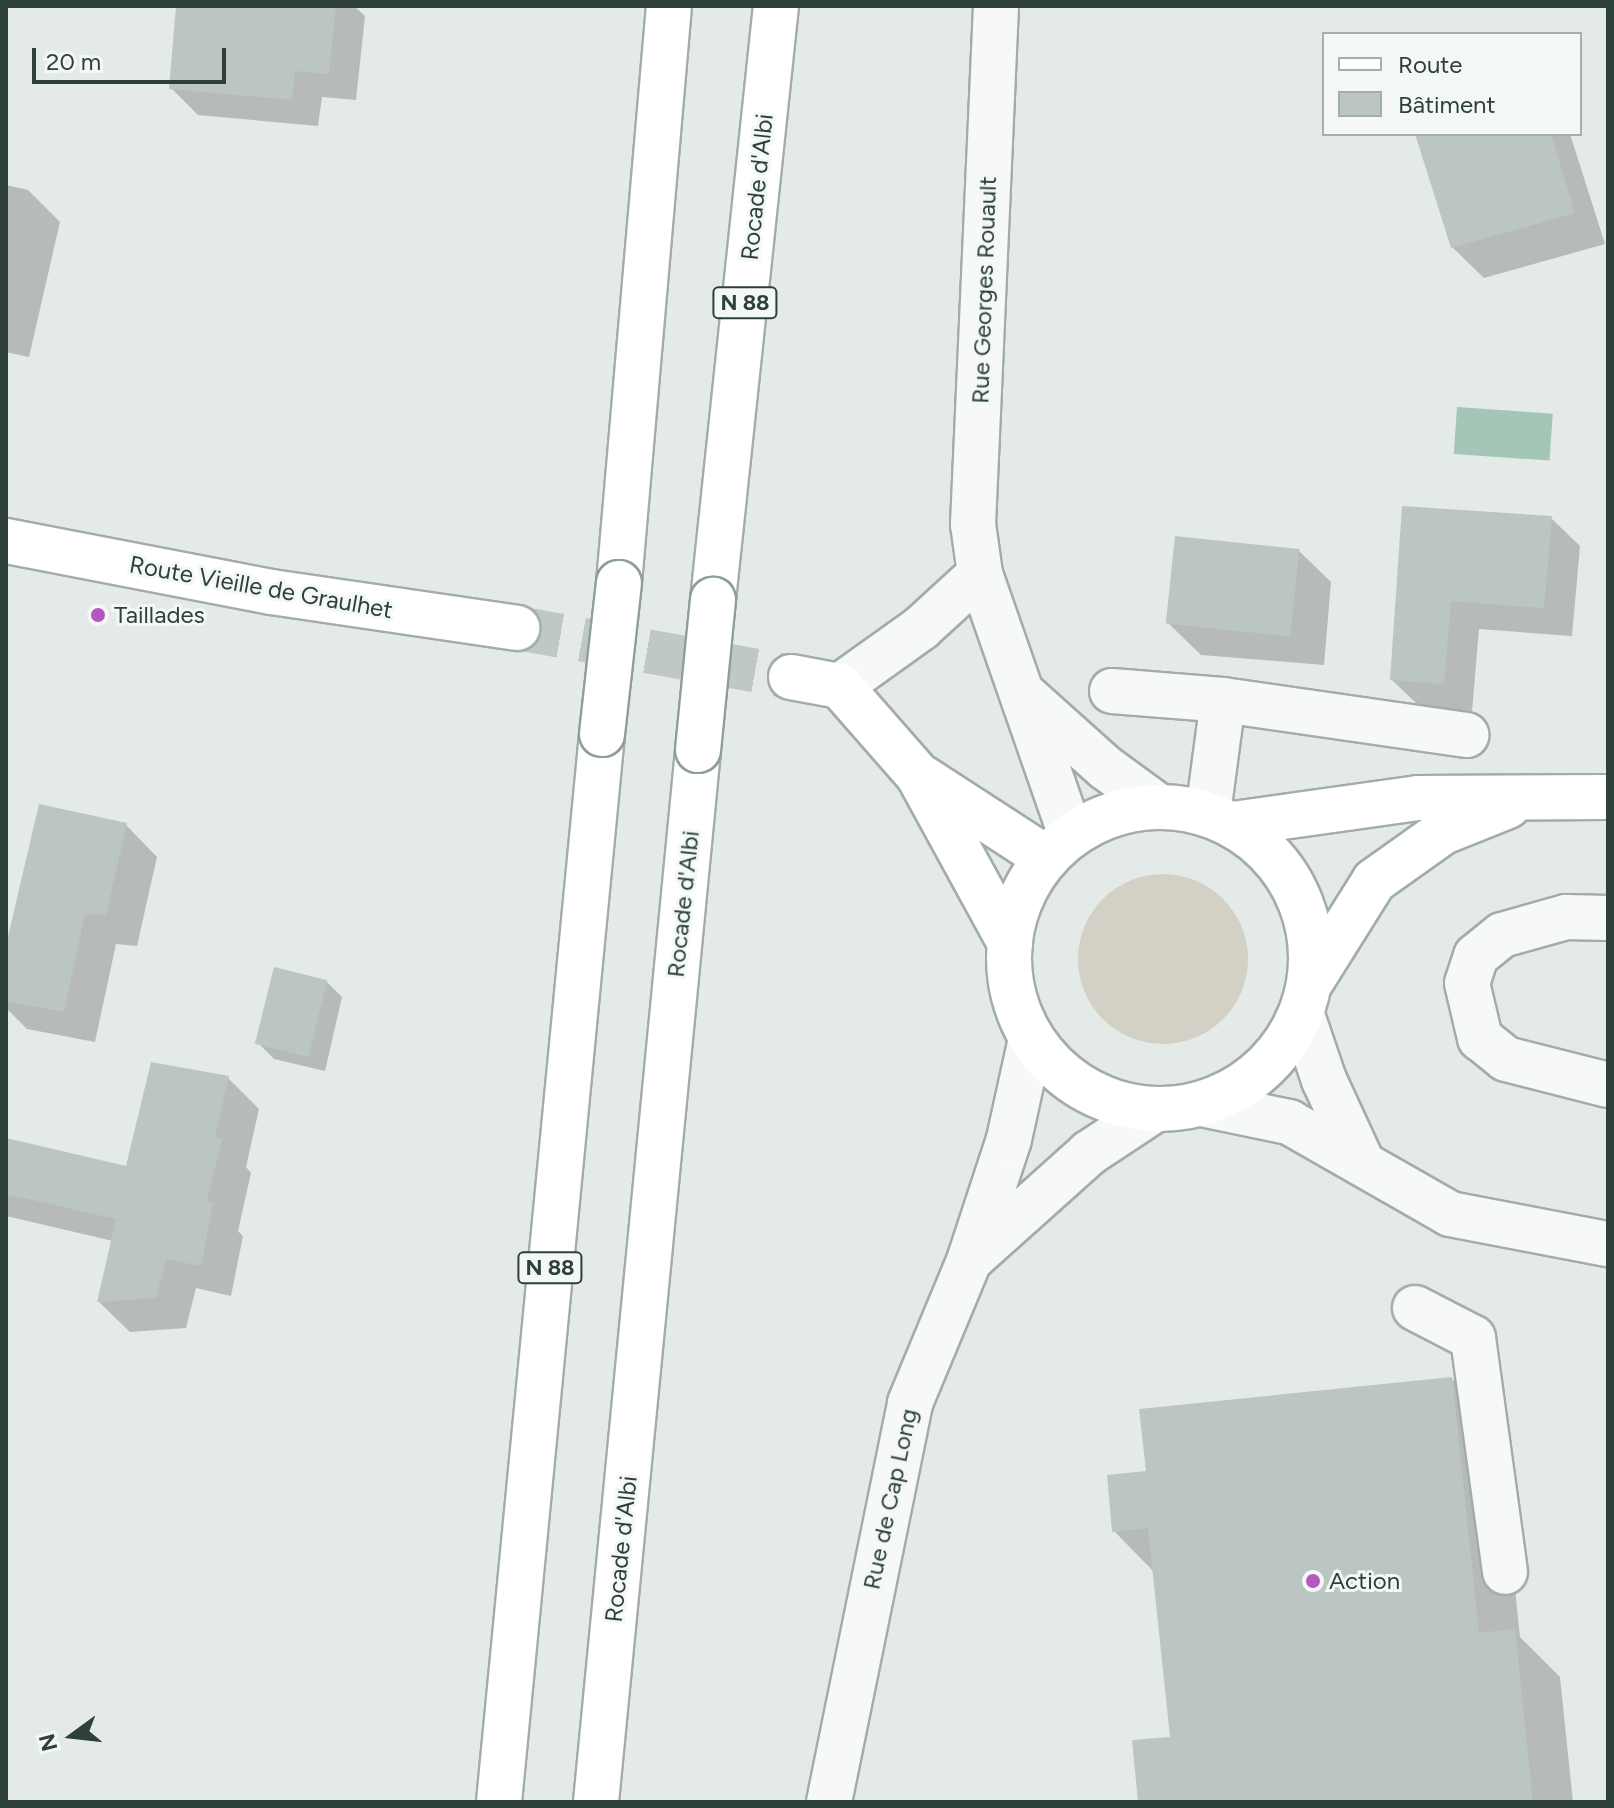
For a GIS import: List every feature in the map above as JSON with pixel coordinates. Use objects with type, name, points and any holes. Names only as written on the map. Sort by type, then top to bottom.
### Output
[{"type":"main road","name":"N 88","points":[[499,1802],[619,583],[669,6]]},
{"type":"main road","name":"Rocade d'Albi","points":[[596,1802],[713,600],[776,6]]},
{"type":"main road","name":"Route Vieille de Graulhet","points":[[6,541],[271,592],[517,628]]},
{"type":"main road","points":[[791,677],[840,686],[918,775],[1010,943]]},
{"type":"main road","points":[[918,775],[1058,847]]},
{"type":"main road","points":[[1532,796],[1443,832],[1374,881],[1265,1070],[1206,1105],[1153,1111],[1105,1101],[1063,1076],[1031,1039],[1012,993],[1010,943],[1021,898],[1058,847],[1113,813],[1158,806],[1221,819],[1418,798],[1532,796],[1608,797]]},
{"type":"main road","points":[[1221,819],[1281,864],[1308,919],[1307,998]]},
{"type":"street","name":"Rue Georges Rouault","points":[[996,6],[973,524],[980,574],[1018,690],[1058,847]]},
{"type":"street","points":[[840,686],[921,628],[980,574]]},
{"type":"street","points":[[1018,690],[1158,806]]},
{"type":"street","points":[[1112,691],[1223,700],[1466,735]]},
{"type":"street","points":[[1221,819],[1223,700]]},
{"type":"street","points":[[1608,918],[1566,917],[1502,935],[1476,956],[1467,983],[1480,1038],[1506,1059],[1608,1085]]},
{"type":"street","points":[[1307,998],[1324,1080],[1361,1160]]},
{"type":"street","name":"Rue de Cap Long","points":[[831,1802],[837,1746],[910,1403],[969,1261],[1009,1139],[1031,1039]]},
{"type":"street","points":[[1206,1105],[1289,1122],[1361,1160],[1450,1214],[1608,1244]]},
{"type":"street","name":"Rue de Cap Long","points":[[969,1261],[1089,1153],[1153,1111]]},
{"type":"street","points":[[1415,1308],[1473,1338],[1505,1572]]},
{"type":"shaded area","points":[[1457,407],[1553,414],[1549,461],[1454,454]]},
{"type":"shaded area","points":[[1163,874],[1195,881],[1223,899],[1241,927],[1248,959],[1241,991],[1223,1019],[1195,1037],[1163,1044],[1131,1037],[1103,1019],[1085,991],[1078,959],[1085,927],[1103,899],[1131,881]]},
{"type":"building","points":[[176,6],[336,6],[329,74],[295,71],[292,100],[169,89]]},
{"type":"building","points":[[1416,136],[1552,136],[1575,213],[1451,248]]},
{"type":"building","points":[[1402,506],[1552,516],[1544,608],[1451,601],[1444,684],[1390,680]]},
{"type":"building","points":[[1175,536],[1299,549],[1290,637],[1166,624]]},
{"type":"building","points":[[39,804],[127,823],[106,915],[85,914],[64,1012],[6,1001],[6,945]]},
{"type":"building","points":[[274,967],[327,980],[308,1057],[255,1044]]},
{"type":"building","points":[[151,1062],[229,1076],[215,1137],[222,1140],[207,1200],[213,1204],[201,1266],[166,1259],[156,1298],[97,1302],[116,1219],[6,1194],[6,1138],[126,1166]]},
{"type":"building","name":"Action","points":[[1452,1377],[1479,1633],[1515,1629],[1533,1802],[1138,1802],[1132,1740],[1170,1737],[1148,1528],[1112,1532],[1107,1475],[1146,1471],[1139,1409]]},
{"type":"tunnel","points":[[517,628],[791,677]]},
{"type":"place","name":"Taillades","points":[[98,615]]},
{"type":"place","name":"Action","points":[[1313,1581]]}]
